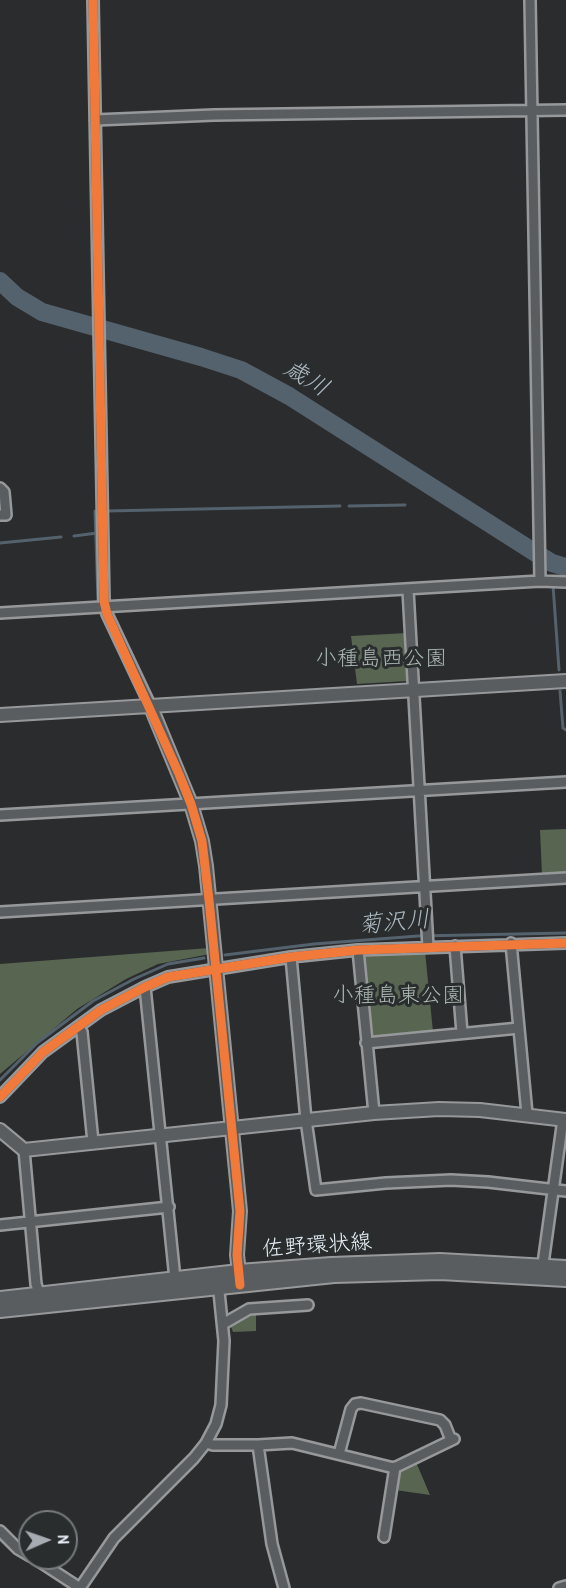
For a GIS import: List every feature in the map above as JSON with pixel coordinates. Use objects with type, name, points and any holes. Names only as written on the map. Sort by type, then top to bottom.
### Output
[{"type":"main road","name":"佐野環状線","points":[[0,1299],[41,1300],[240,1278],[542,1271],[566,1268]]},
{"type":"main road","name":"佐野環状線","points":[[542,1271],[566,1279]]},
{"type":"main road","name":"佐野環状線","points":[[0,1310],[41,1300],[176,1279],[218,1281]]},
{"type":"street","points":[[93,0],[98,323],[106,608],[191,804],[202,841],[233,1128],[240,1211],[237,1255],[240,1278]]},
{"type":"street","points":[[530,0],[540,581]]},
{"type":"street","points":[[95,120],[214,115],[566,110]]},
{"type":"street","points":[[0,488],[4,492],[6,514],[0,515]]},
{"type":"street","points":[[0,613],[540,581],[566,582]]},
{"type":"street","points":[[408,590],[428,945]]},
{"type":"street","points":[[0,715],[566,681]]},
{"type":"street","points":[[0,815],[566,782]]},
{"type":"street","points":[[0,912],[566,878]]},
{"type":"street","points":[[512,943],[527,1101],[526,1114]]},
{"type":"street","points":[[0,1097],[43,1052],[101,1010],[168,977],[291,957],[428,945],[566,943]]},
{"type":"street","points":[[455,946],[462,1033]]},
{"type":"street","points":[[358,951],[374,1113]]},
{"type":"street","points":[[291,957],[306,1120],[316,1190],[386,1183],[451,1180],[566,1191]]},
{"type":"street","points":[[145,987],[176,1279]]},
{"type":"street","points":[[78,1027],[82,1032],[93,1142]]},
{"type":"street","points":[[366,1043],[519,1028]]},
{"type":"street","points":[[24,1150],[374,1113],[439,1109],[526,1114],[564,1119],[542,1271]]},
{"type":"street","points":[[0,1130],[24,1150],[36,1284],[41,1300]]},
{"type":"street","points":[[0,1225],[169,1207]]},
{"type":"street","points":[[52,1570],[80,1588],[114,1538],[177,1476],[206,1443],[216,1424],[221,1405],[224,1341],[218,1281]]},
{"type":"street","points":[[223,1324],[249,1309],[308,1305]]},
{"type":"street","points":[[206,1443],[213,1445],[292,1443],[339,1454],[395,1467],[452,1440],[440,1420],[361,1403],[355,1404],[351,1409],[339,1454]]},
{"type":"street","points":[[258,1445],[272,1544],[284,1588]]},
{"type":"street","points":[[384,1537],[395,1467]]},
{"type":"street","points":[[0,1531],[18,1549]]},
{"type":"street","points":[[559,1588],[566,1586]]},
{"type":"green space","name":"小種島西公園","points":[[407,633],[407,681],[357,684],[351,636]]},
{"type":"green space","points":[[566,829],[566,873],[542,875],[540,830]]},
{"type":"green space","points":[[209,948],[210,954],[158,964],[126,979],[77,1009],[0,1074],[0,964]]},
{"type":"green space","name":"小種島東公園","points":[[425,951],[433,1032],[376,1038],[370,1034],[363,961],[366,955]]},
{"type":"green space","points":[[256,1312],[256,1331],[233,1332],[231,1327]]},
{"type":"green space","points":[[416,1462],[430,1495],[395,1490],[400,1470]]},
{"type":"waterway","name":"歳川","points":[[0,281],[17,297],[42,312],[241,370],[289,396],[552,563],[566,567]]},
{"type":"waterway","points":[[349,506],[405,505]]},
{"type":"waterway","points":[[107,511],[340,506]]},
{"type":"waterway","points":[[95,511],[98,600]]},
{"type":"waterway","points":[[74,536],[97,533]]},
{"type":"waterway","points":[[0,543],[61,537]]},
{"type":"waterway","points":[[553,585],[559,670]]},
{"type":"waterway","points":[[560,691],[563,728],[566,730]]},
{"type":"waterway","name":"菊沢川","points":[[225,955],[314,944],[418,936],[566,933]]},
{"type":"waterway","name":"菊沢川","points":[[0,1080],[37,1043],[93,1001],[168,964],[204,958]]},
{"type":"cycle path","points":[[93,0],[104,601],[107,614],[179,774],[202,841],[240,1211],[237,1255],[240,1285]]},
{"type":"cycle path","points":[[0,1097],[43,1052],[101,1010],[168,977],[291,957],[358,950],[566,943]]}]
